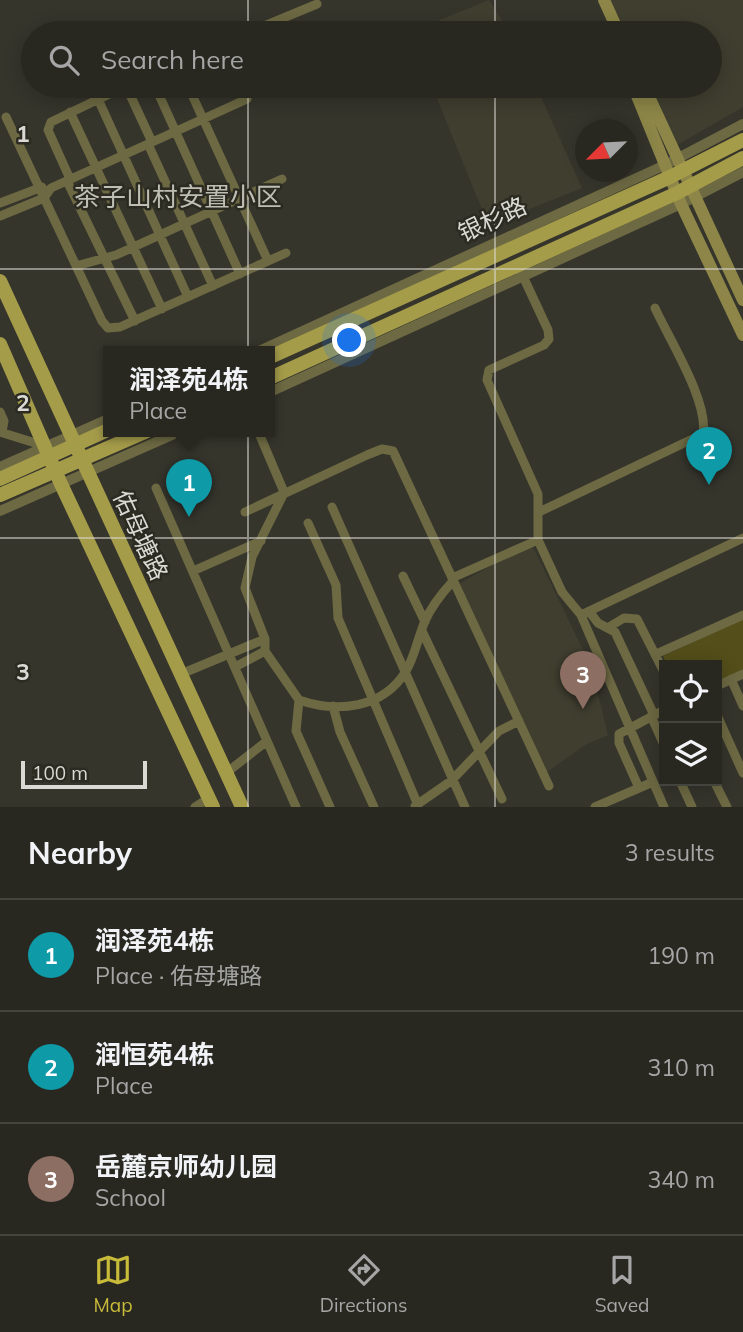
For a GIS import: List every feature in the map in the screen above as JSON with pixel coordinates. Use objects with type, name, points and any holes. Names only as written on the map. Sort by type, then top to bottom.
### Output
[{"type":"main road","points":[[594,0],[604,21]]},
{"type":"main road","points":[[604,0],[614,21]]},
{"type":"main road","points":[[639,98],[674,167]]},
{"type":"main road","points":[[648,98],[743,335]]},
{"type":"main road","name":"银杉路","points":[[275,355],[674,167],[743,140]]},
{"type":"main road","points":[[275,376],[520,271],[686,195],[743,158]]},
{"type":"main road","points":[[686,195],[743,300]]},
{"type":"main road","name":"佑母塘路","points":[[0,281],[242,807]]},
{"type":"main road","name":"佑母塘路","points":[[0,344],[51,461],[211,803]]},
{"type":"main road","points":[[78,454],[103,434]]},
{"type":"main road","points":[[0,479],[129,437]]},
{"type":"main road","points":[[0,495],[51,461]]},
{"type":"street","points":[[276,21],[317,4]]},
{"type":"street","points":[[131,98],[213,286]]},
{"type":"street","points":[[160,98],[240,274]]},
{"type":"street","points":[[194,98],[268,261]]},
{"type":"street","points":[[135,321],[68,180],[48,130],[51,122],[98,99],[188,297]]},
{"type":"street","points":[[0,216],[44,198],[51,188],[247,99]]},
{"type":"street","points":[[70,112],[131,248],[162,309]]},
{"type":"street","points":[[6,117],[104,324],[115,328],[135,321],[286,253]]},
{"type":"street","name":"银杉路","points":[[270,346],[674,167],[743,124]]},
{"type":"street","points":[[686,195],[743,172]]},
{"type":"street","points":[[76,266],[105,259],[131,248],[282,178]]},
{"type":"street","points":[[0,203],[39,187],[51,188]]},
{"type":"street","points":[[275,390],[520,271],[549,339],[544,345],[492,368],[486,376],[536,488],[538,540],[562,592],[585,613],[617,635],[659,731]]},
{"type":"street","points":[[539,512],[703,434],[704,421],[700,403],[655,308]]},
{"type":"street","points":[[0,412],[4,421],[1,432],[51,461]]},
{"type":"street","points":[[78,454],[103,425]]},
{"type":"street","points":[[0,467],[51,461],[154,437]]},
{"type":"street","points":[[260,437],[283,494],[252,557],[245,588],[265,639],[265,650],[299,699],[296,731],[330,807]]},
{"type":"street","points":[[245,512],[382,449],[393,451],[549,786]]},
{"type":"street","points":[[0,511],[51,461]]},
{"type":"street","points":[[156,488],[296,807]]},
{"type":"street","points":[[332,508],[451,781],[465,807]]},
{"type":"street","points":[[307,523],[336,585],[338,618],[419,805],[451,781],[499,731],[519,721]]},
{"type":"street","points":[[585,613],[743,538]]},
{"type":"street","points":[[299,699],[351,707],[373,700],[404,674],[436,600],[452,579],[538,540]]},
{"type":"street","points":[[193,571],[261,541]]},
{"type":"street","points":[[403,576],[502,799]]},
{"type":"street","points":[[585,613],[628,727],[664,807]]},
{"type":"street","points":[[656,654],[743,615]]},
{"type":"street","points":[[609,627],[624,618],[637,619],[659,661]]},
{"type":"street","points":[[181,674],[265,639]]},
{"type":"street","points":[[234,667],[265,650]]},
{"type":"street","points":[[722,684],[743,674]]},
{"type":"street","points":[[731,679],[743,706]]},
{"type":"street","points":[[333,706],[340,732],[374,807]]},
{"type":"street","points":[[639,788],[618,738],[628,727],[659,712]]},
{"type":"street","points":[[721,723],[743,773]]},
{"type":"street","points":[[226,772],[267,741]]},
{"type":"street","points":[[595,807],[653,782]]},
{"type":"street","points":[[682,786],[692,807]]},
{"type":"street","points":[[716,786],[726,807]]},
{"type":"street","points":[[195,807],[211,803]]},
{"type":"shaded area","points":[[489,0],[502,21],[437,21]]},
{"type":"shaded area","points":[[610,0],[743,0],[743,107],[677,145],[655,98],[722,98],[722,21],[620,21]]},
{"type":"shaded area","points":[[437,98],[541,98],[575,172],[575,182],[579,182],[582,188],[505,219],[485,217]]},
{"type":"shaded area","points":[[531,543],[591,666],[608,735],[585,745],[547,772],[455,586]]},
{"type":"shaded area","points":[[743,619],[743,671],[722,680],[722,660],[665,660],[663,656]]},
{"type":"place","name":"润恒苑4栋","points":[[709,485]]},
{"type":"place","name":"润泽苑4栋","points":[[189,517]]},
{"type":"place","name":"岳麓京师幼儿园","points":[[583,709]]},
{"type":"district","name":"茶子山村安置小区","points":[[178,196]]}]
